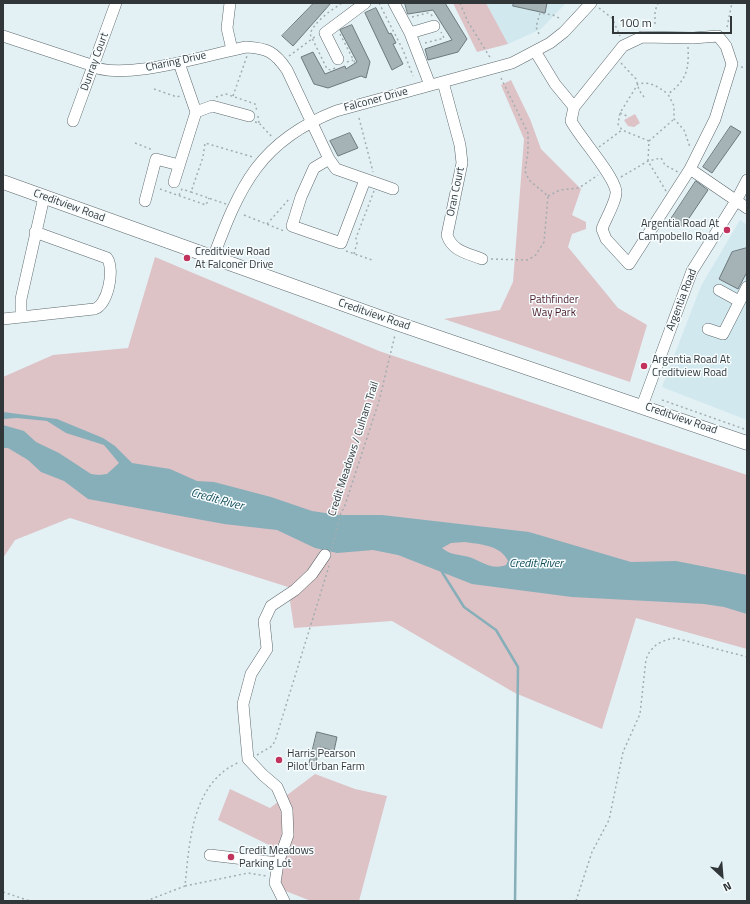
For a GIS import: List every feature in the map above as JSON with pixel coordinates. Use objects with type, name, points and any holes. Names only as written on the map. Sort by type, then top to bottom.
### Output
[{"type":"main road","name":"Creditview Road","points":[[3,182],[396,323],[747,443]]},
{"type":"street","name":"Dunray Court","points":[[73,121],[116,3]]},
{"type":"street","points":[[230,3],[227,28],[232,50]]},
{"type":"street","points":[[338,59],[325,33],[365,3]]},
{"type":"street","points":[[394,3],[410,33],[430,85]]},
{"type":"street","name":"Falconer Drive","points":[[213,258],[232,207],[244,185],[263,159],[292,133],[311,122],[356,105],[496,68],[535,51],[564,32],[594,5]]},
{"type":"street","points":[[410,33],[434,26]]},
{"type":"street","name":"Charing Drive","points":[[3,36],[88,64],[93,68],[131,72],[232,50],[250,47],[264,48],[282,62],[288,70],[329,159]]},
{"type":"street","points":[[718,36],[726,46],[732,64],[715,119],[671,199],[629,264],[606,239],[602,229],[614,201],[616,191],[606,169],[592,152],[571,121],[574,107],[623,46],[642,37],[688,38],[718,36]]},
{"type":"street","points":[[535,51],[555,84],[574,107]]},
{"type":"street","points":[[174,182],[196,112],[179,62]]},
{"type":"street","name":"Oran Court","points":[[443,82],[460,145],[462,162],[447,234],[449,243],[454,248],[482,259]]},
{"type":"street","points":[[196,112],[212,106],[249,116]]},
{"type":"street","points":[[145,201],[156,159],[179,165]]},
{"type":"street","points":[[370,181],[341,243],[292,226],[300,200],[314,168],[329,159],[336,169],[393,189]]},
{"type":"street","points":[[687,172],[747,208]]},
{"type":"street","name":"Argentia Road","points":[[642,406],[692,271],[736,201],[747,180]]},
{"type":"street","points":[[21,317],[21,299],[44,197]]},
{"type":"street","points":[[3,319],[99,308],[104,302],[111,273],[111,265],[105,257],[35,232]]},
{"type":"street","points":[[708,329],[724,334],[747,287]]},
{"type":"street","points":[[719,290],[740,301]]},
{"type":"street","points":[[284,901],[275,883],[278,863],[288,835],[287,810],[277,787],[263,775],[248,758],[243,704],[251,674],[267,648],[264,621],[271,606],[296,590],[312,574],[328,551]]},
{"type":"street","points":[[210,855],[278,863]]},
{"type":"path","points":[[379,3],[403,50],[413,76]]},
{"type":"path","points":[[460,3],[468,22],[496,68],[528,132],[528,151],[525,172],[529,180],[548,196]]},
{"type":"path","points":[[655,24],[655,11],[658,3]]},
{"type":"path","points":[[727,27],[732,3]]},
{"type":"path","points":[[594,5],[612,18],[623,46]]},
{"type":"path","points":[[538,34],[536,27],[540,13],[553,14],[559,18]]},
{"type":"path","points":[[335,26],[354,63]]},
{"type":"path","points":[[282,62],[318,34],[325,33]]},
{"type":"path","points":[[668,94],[677,88],[689,68],[688,38]]},
{"type":"path","points":[[232,96],[250,47]]},
{"type":"path","points":[[615,56],[636,79],[644,97]]},
{"type":"path","points":[[741,68],[747,68]]},
{"type":"path","points":[[649,141],[622,130],[618,124],[620,113],[638,84],[645,82],[654,84],[668,94],[674,106],[674,119],[684,130],[689,146],[698,152]]},
{"type":"path","points":[[154,89],[177,97],[190,94]]},
{"type":"path","points":[[620,113],[627,116]]},
{"type":"path","points":[[354,254],[357,244],[356,238],[370,181],[359,118]]},
{"type":"path","points":[[671,199],[648,161],[649,141],[674,119]]},
{"type":"path","points":[[592,152],[622,130]]},
{"type":"path","points":[[191,192],[203,157],[205,143],[263,159]]},
{"type":"path","points":[[612,183],[648,161],[662,158],[665,165],[687,172]]},
{"type":"path","points":[[548,196],[560,190],[578,188],[586,185],[606,169]]},
{"type":"path","points":[[160,189],[206,205],[209,198]]},
{"type":"path","points":[[179,196],[182,189],[232,207]]},
{"type":"path","points":[[267,224],[292,195],[300,200]]},
{"type":"path","points":[[482,259],[527,260],[535,256],[544,242],[548,196]]},
{"type":"path","points":[[244,215],[289,233],[295,227]]},
{"type":"path","points":[[341,250],[372,260]]},
{"type":"path","name":"Credit Meadows / Culham Trail","points":[[328,551],[380,401],[396,332]]},
{"type":"path","points":[[662,400],[747,430]]},
{"type":"path","points":[[576,901],[592,852],[609,820],[623,752],[640,714],[646,659],[650,651],[657,644],[675,638],[747,657]]},
{"type":"path","points":[[185,886],[248,873],[276,878]]},
{"type":"path","points":[[3,892],[30,901]]},
{"type":"path","points":[[386,901],[407,901]]},
{"type":"shaded area","points":[[486,3],[566,3],[541,29],[508,44]]},
{"type":"shaded area","points":[[740,220],[747,225],[747,420],[662,387],[701,286]]},
{"type":"green space","points":[[453,3],[486,3],[508,44],[477,52]]},
{"type":"green space","name":"Pathfinder Way Park","points":[[511,80],[530,119],[541,149],[581,189],[572,215],[586,222],[586,229],[572,234],[568,247],[618,308],[647,325],[630,382],[444,319],[500,310],[513,282],[524,139],[501,85]]},
{"type":"green space","points":[[635,114],[640,123],[634,127],[628,126],[624,120]]},
{"type":"green space","points":[[155,257],[379,351],[747,475],[747,649],[636,618],[602,729],[515,693],[392,621],[294,628],[288,587],[70,518],[15,540],[3,558],[3,377],[53,355],[128,348]]},
{"type":"green space","points":[[315,774],[355,789],[387,796],[359,901],[311,901],[278,888],[271,846],[218,820],[230,789],[270,808]]},
{"type":"water","name":"Credit River","points":[[3,412],[57,419],[103,438],[115,446],[132,463],[170,469],[197,481],[214,482],[271,497],[312,511],[338,515],[382,515],[529,532],[631,562],[676,561],[747,575],[747,614],[724,607],[704,604],[572,597],[472,584],[398,555],[373,550],[337,553],[315,548],[277,530],[224,524],[88,499],[64,481],[41,472],[28,460],[8,448],[3,448],[3,425],[24,431],[36,442],[59,453],[91,474],[107,474],[119,463],[104,445],[66,433],[47,421],[17,418],[3,419]],"holes":[[[464,542],[495,548],[505,556],[508,561],[506,565],[497,567],[472,558],[445,551],[442,548],[451,543]]]},
{"type":"building","points":[[314,3],[331,3],[293,46],[282,36]]},
{"type":"building","points":[[405,3],[445,3],[467,39],[458,52],[428,60],[425,49],[452,40],[433,10],[408,14]]},
{"type":"building","points":[[514,3],[547,3],[545,13],[513,6]]},
{"type":"building","points":[[376,8],[389,34],[391,33],[396,43],[393,44],[403,64],[392,70],[365,13]]},
{"type":"building","points":[[352,25],[370,62],[366,78],[361,76],[328,88],[314,84],[301,57],[313,52],[325,74],[345,66],[346,69],[357,62],[340,30]]},
{"type":"building","points":[[731,126],[741,132],[712,173],[703,167]]},
{"type":"building","points":[[350,133],[358,148],[338,156],[330,141]]},
{"type":"building","points":[[696,181],[708,190],[683,227],[671,219]]},
{"type":"building","points":[[747,248],[747,272],[738,289],[719,279],[732,252]]},
{"type":"building","points":[[317,732],[337,737],[334,751],[320,747],[315,766],[309,765]]},
{"type":"waterway","points":[[442,572],[464,607],[496,630],[518,667],[515,901]]},
{"type":"place","name":"Argentia Road At Campobello Road","points":[[727,230]]},
{"type":"place","name":"Creditview Road At Falconer Drive","points":[[187,258]]},
{"type":"place","name":"Argentia Road At Creditview Road","points":[[644,366]]},
{"type":"place","name":"Harris Pearson Pilot Urban Farm","points":[[279,760]]},
{"type":"place","name":"Credit Meadows Parking Lot","points":[[231,857]]}]
